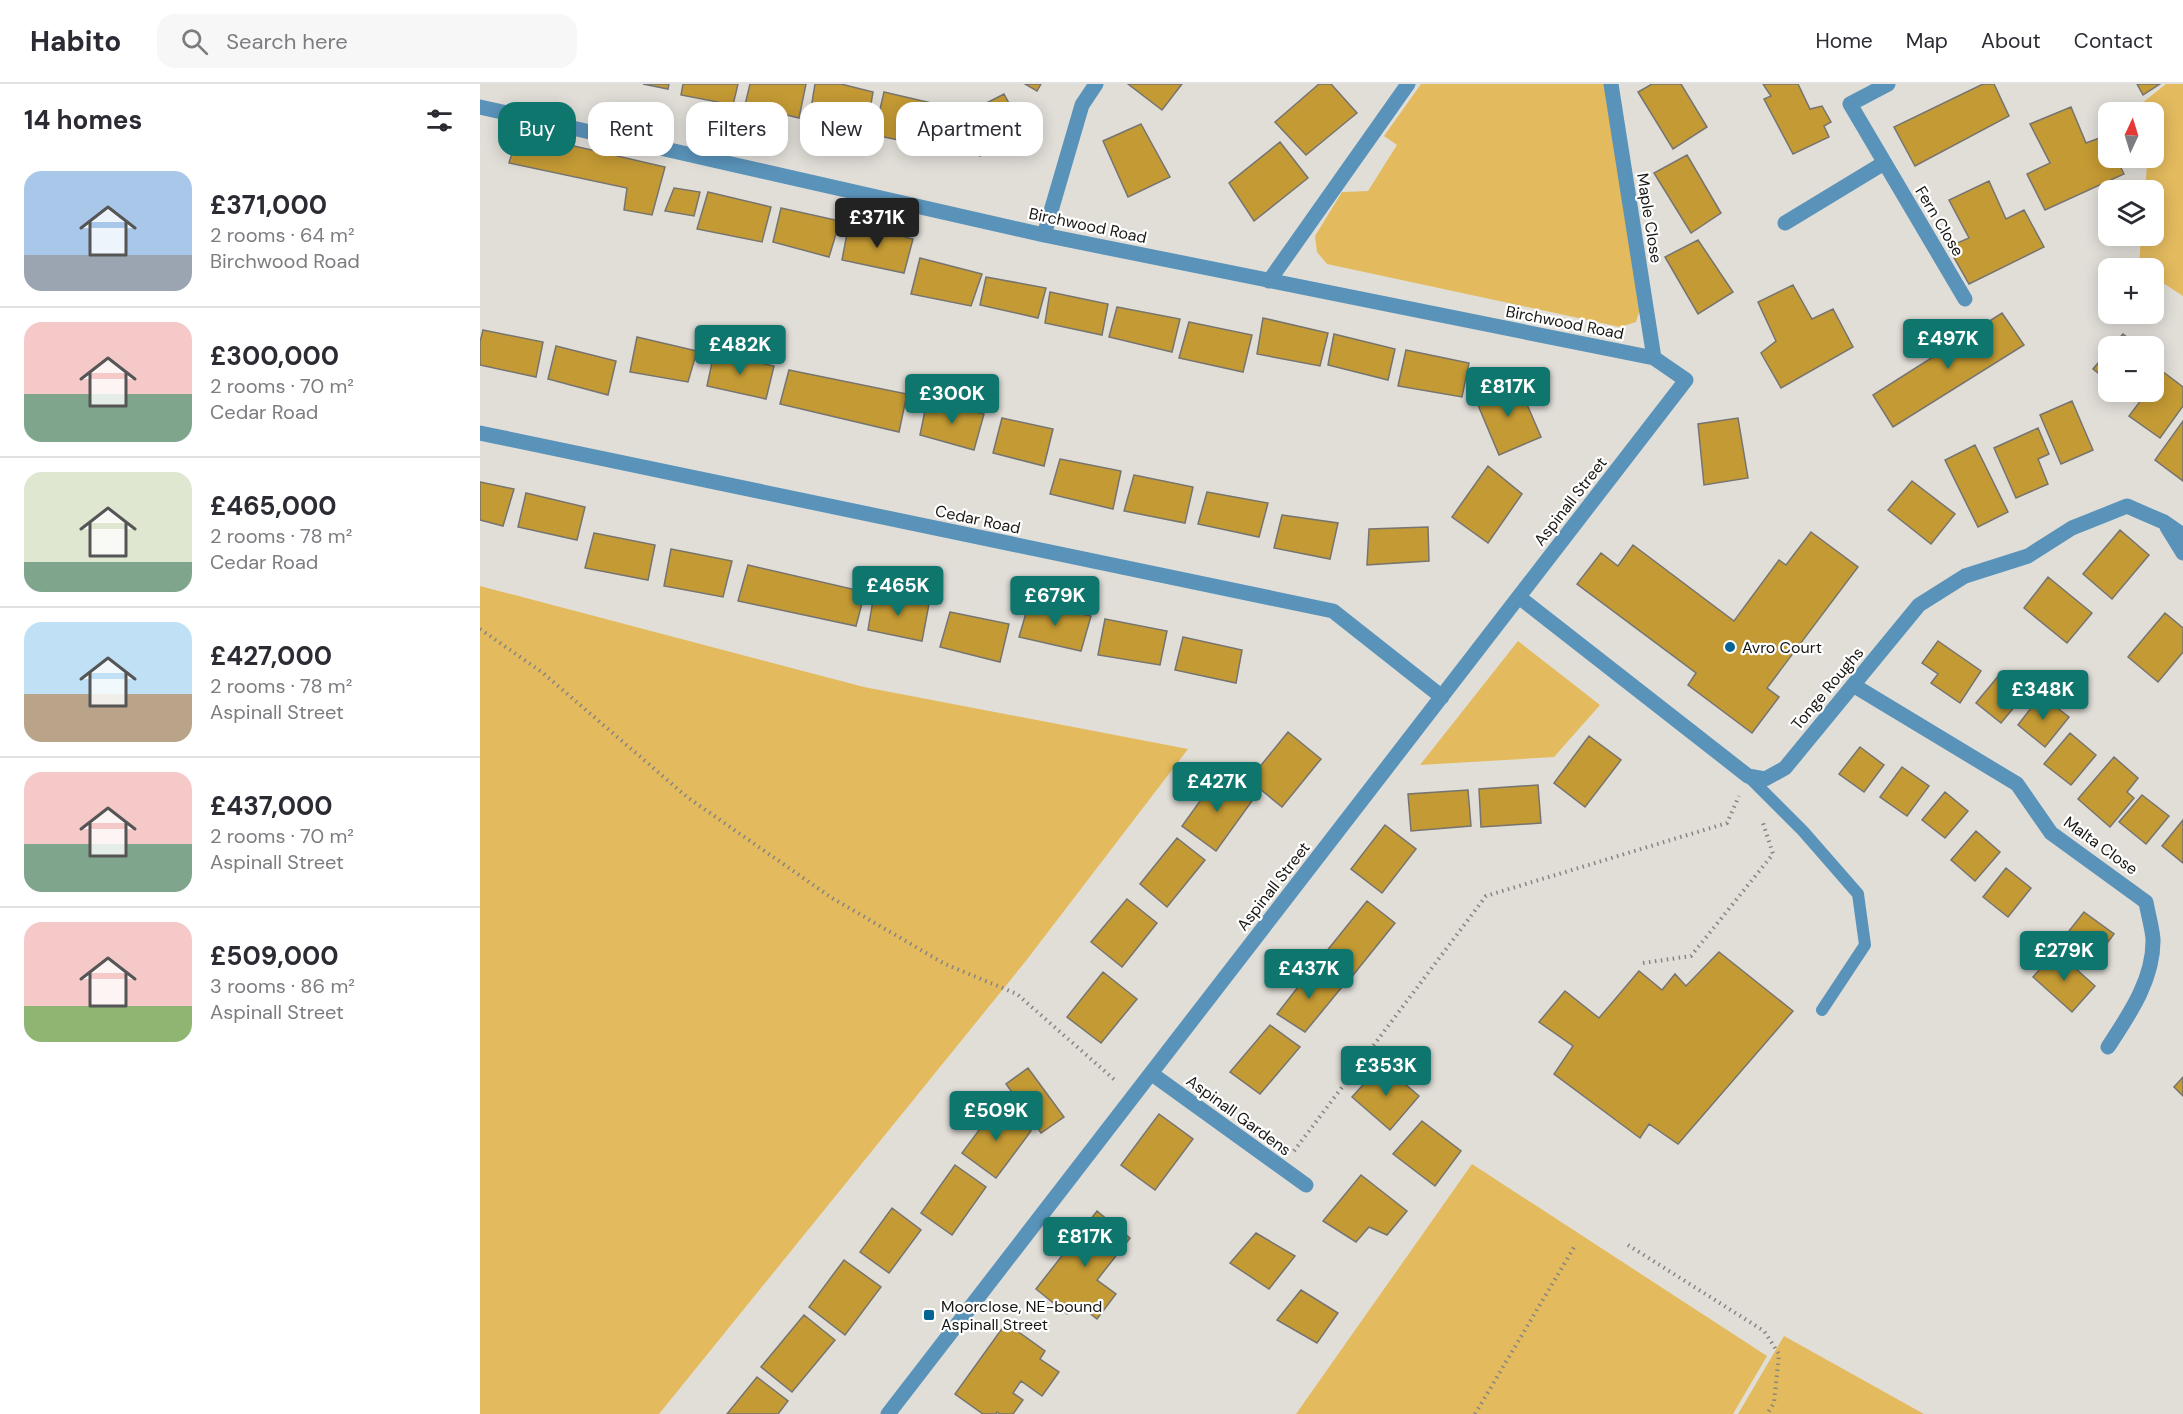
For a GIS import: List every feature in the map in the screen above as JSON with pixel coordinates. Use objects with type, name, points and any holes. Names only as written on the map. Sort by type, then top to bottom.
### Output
[{"type":"street","points":[[1044,235],[1082,105],[1096,84]]},
{"type":"street","points":[[1269,281],[1408,84]]},
{"type":"street","name":"Maple Close","points":[[1611,84],[1654,358]]},
{"type":"street","name":"Fern Close","points":[[1888,84],[1850,104],[1965,298]]},
{"type":"street","name":"Birchwood Road","points":[[480,107],[1044,235],[1654,358],[1686,380]]},
{"type":"street","points":[[1785,224],[1884,162]]},
{"type":"street","name":"Aspinall Street","points":[[888,1414],[1686,380]]},
{"type":"street","name":"Cedar Road","points":[[480,433],[1333,611],[1442,697]]},
{"type":"street","name":"Tonge Roughs","points":[[1748,776],[1765,779],[1785,768],[1919,605],[1965,576],[2028,556],[2072,528],[2127,506],[2164,522],[2183,535]]},
{"type":"street","points":[[2164,522],[2183,553]]},
{"type":"street","points":[[1519,597],[1748,776]]},
{"type":"street","name":"Malta Close","points":[[1853,685],[2017,784],[2051,833],[2146,902],[2153,939],[2149,966],[2136,1004],[2108,1047]]},
{"type":"street","name":"Aspinall Gardens","points":[[1152,1074],[1306,1185]]},
{"type":"lane","points":[[1748,776],[1803,831],[1858,894],[1865,945],[1822,1010]]},
{"type":"path","points":[[480,629],[543,673],[687,797],[832,898],[945,964],[1017,994],[1133,1097]]},
{"type":"path","points":[[1282,1167],[1485,896],[1727,823],[1748,776]]},
{"type":"path","points":[[1642,963],[1691,956],[1773,854],[1762,821]]},
{"type":"path","points":[[1475,1414],[1576,1244]]},
{"type":"path","points":[[1628,1245],[1764,1331],[1779,1354],[1774,1402],[1767,1414]]},
{"type":"shaded area","points":[[1421,84],[1604,84],[1641,306],[1636,322],[1620,327],[1327,264],[1317,252],[1315,236],[1342,192],[1368,191],[1397,145],[1384,136]]},
{"type":"shaded area","points":[[2166,84],[2183,84],[2183,296],[2164,284],[2164,258],[2140,258],[2140,246],[2164,246],[2164,180],[2146,180],[2147,168],[2164,168],[2164,102],[2144,102]]},
{"type":"shaded area","points":[[480,586],[864,687],[1188,749],[1025,962],[659,1414],[480,1414]]},
{"type":"shaded area","points":[[1518,641],[1600,705],[1554,757],[1420,765]]},
{"type":"shaded area","points":[[1472,1164],[1767,1356],[1733,1414],[1296,1414]]},
{"type":"shaded area","points":[[1784,1336],[1924,1414],[1738,1414]]},
{"type":"building","points":[[643,84],[669,84],[668,89]]},
{"type":"building","points":[[683,84],[738,84],[734,102],[717,102],[681,95]]},
{"type":"building","points":[[750,84],[806,84],[802,102],[800,102],[799,118],[788,115],[788,102],[746,102]]},
{"type":"building","points":[[815,84],[841,84],[873,92],[871,102],[812,102]]},
{"type":"building","points":[[1025,84],[1041,84],[1037,91]]},
{"type":"building","points":[[1128,84],[1182,84],[1162,110]]},
{"type":"building","points":[[1319,84],[1331,84],[1357,113],[1306,155],[1275,122]]},
{"type":"building","points":[[1652,84],[1681,84],[1707,127],[1673,149],[1638,92]]},
{"type":"building","points":[[1763,84],[1798,84],[1810,109],[1822,106],[1831,122],[1824,126],[1829,137],[1793,154],[1764,99],[1771,96]]},
{"type":"building","points":[[1983,84],[1994,84],[2009,116],[1915,166],[1894,127]]},
{"type":"building","points":[[2137,84],[2160,84],[2143,95]]},
{"type":"building","points":[[884,92],[927,102],[896,102],[896,139],[884,137],[884,102],[882,102]]},
{"type":"building","points":[[1004,94],[1008,102],[988,102]]},
{"type":"building","points":[[2071,107],[2086,143],[2098,139],[2098,168],[2121,168],[2124,174],[2111,180],[2098,180],[2098,186],[2045,210],[2027,174],[2050,163],[2030,124]]},
{"type":"building","points":[[1141,124],[1170,177],[1128,197],[1103,141]]},
{"type":"building","points":[[1280,142],[1308,178],[1254,221],[1229,183]]},
{"type":"building","points":[[576,146],[588,149],[588,156],[617,156],[665,167],[652,215],[624,210],[627,188],[509,163],[511,156],[576,156]]},
{"type":"building","points":[[1687,155],[1721,213],[1691,233],[1654,173]]},
{"type":"building","points":[[1989,181],[2006,219],[2024,210],[2044,247],[1969,284],[1948,247],[1969,238],[1949,200]]},
{"type":"building","points":[[674,188],[700,192],[694,216],[665,211]]},
{"type":"building","points":[[708,192],[771,207],[762,242],[697,229]]},
{"type":"building","points":[[781,208],[840,221],[829,257],[773,242]]},
{"type":"building","points":[[849,223],[913,239],[904,273],[842,260]]},
{"type":"building","points":[[1698,240],[1733,292],[1698,314],[1665,257]]},
{"type":"building","points":[[920,258],[982,274],[971,306],[911,294]]},
{"type":"building","points":[[986,277],[1046,288],[1038,318],[980,305]]},
{"type":"building","points":[[1793,285],[1812,319],[1833,309],[1853,347],[1781,388],[1761,353],[1776,341],[1758,302]]},
{"type":"building","points":[[1050,292],[1108,304],[1102,335],[1045,323]]},
{"type":"building","points":[[1117,307],[1180,319],[1172,352],[1109,337]]},
{"type":"building","points":[[2002,313],[2024,345],[1893,427],[1873,395]]},
{"type":"building","points":[[1263,318],[1328,333],[1320,366],[1257,354]]},
{"type":"building","points":[[1189,322],[1252,335],[1243,372],[1179,358]]},
{"type":"building","points":[[483,330],[543,342],[536,377],[480,365],[480,342]]},
{"type":"building","points":[[1334,334],[1395,349],[1388,380],[1328,365]]},
{"type":"building","points":[[637,337],[697,351],[688,382],[630,372]]},
{"type":"building","points":[[556,346],[616,361],[608,395],[548,379]]},
{"type":"building","points":[[1406,350],[1469,363],[1462,397],[1398,386]]},
{"type":"building","points":[[714,353],[774,366],[766,399],[707,386]]},
{"type":"building","points":[[2098,363],[2098,373],[2093,369]]},
{"type":"building","points":[[789,370],[907,394],[899,432],[780,404]]},
{"type":"building","points":[[2164,373],[2183,387],[2183,406],[2160,438],[2129,416],[2140,402],[2164,402]]},
{"type":"building","points":[[1517,381],[1541,437],[1499,455],[1475,398]]},
{"type":"building","points":[[927,401],[984,414],[974,450],[920,435]]},
{"type":"building","points":[[2072,401],[2093,450],[2061,464],[2040,415]]},
{"type":"building","points":[[1002,418],[1053,429],[1044,466],[993,453]]},
{"type":"building","points":[[1738,418],[1748,478],[1704,485],[1698,424]]},
{"type":"building","points":[[2183,421],[2183,481],[2155,460]]},
{"type":"building","points":[[2038,428],[2049,454],[2038,459],[2048,484],[2016,498],[1994,448]]},
{"type":"building","points":[[1975,445],[2008,512],[1978,527],[1945,460]]},
{"type":"building","points":[[1060,459],[1121,471],[1113,509],[1050,494]]},
{"type":"building","points":[[1488,466],[1522,494],[1488,543],[1452,517]]},
{"type":"building","points":[[1134,475],[1193,487],[1185,523],[1124,511]]},
{"type":"building","points":[[1912,481],[1955,514],[1931,544],[1888,510]]},
{"type":"building","points":[[480,482],[514,489],[503,526],[480,520]]},
{"type":"building","points":[[1207,492],[1268,503],[1259,537],[1198,524]]},
{"type":"building","points":[[526,493],[585,507],[577,540],[518,527]]},
{"type":"building","points":[[1282,515],[1338,523],[1330,559],[1274,548]]},
{"type":"building","points":[[1428,527],[1429,561],[1367,565],[1369,529]]},
{"type":"building","points":[[2120,530],[2149,555],[2112,599],[2083,574]]},
{"type":"building","name":"Avro Court","points":[[1811,532],[1858,567],[1767,688],[1779,697],[1752,733],[1688,685],[1696,673],[1577,584],[1601,553],[1618,566],[1633,545],[1734,621],[1779,560],[1786,565]]},
{"type":"building","points":[[594,533],[655,545],[648,580],[585,568]]},
{"type":"building","points":[[671,549],[732,561],[723,597],[664,586]]},
{"type":"building","points":[[748,565],[865,592],[856,626],[738,601]]},
{"type":"building","points":[[2048,577],[2092,613],[2067,643],[2024,608]]},
{"type":"building","points":[[874,594],[929,604],[922,641],[868,630]]},
{"type":"building","points":[[1029,603],[1091,616],[1081,651],[1019,637]]},
{"type":"building","points":[[950,612],[1009,624],[1000,662],[940,647]]},
{"type":"building","points":[[2165,613],[2183,628],[2183,652],[2158,682],[2128,657]]},
{"type":"building","points":[[1105,619],[1167,631],[1160,665],[1098,655]]},
{"type":"building","points":[[1183,637],[1242,650],[1236,683],[1175,670]]},
{"type":"building","points":[[1938,641],[1981,671],[1960,703],[1931,683],[1938,674],[1922,663]]},
{"type":"building","points":[[2000,674],[2025,694],[2001,723],[1976,703]]},
{"type":"building","points":[[2041,695],[2069,717],[2045,747],[2018,725]]},
{"type":"building","points":[[1288,732],[1321,759],[1282,807],[1249,780]]},
{"type":"building","points":[[2070,733],[2096,755],[2071,785],[2044,764]]},
{"type":"building","points":[[1589,736],[1621,760],[1585,807],[1554,783]]},
{"type":"building","points":[[1860,747],[1884,765],[1864,792],[1839,774]]},
{"type":"building","points":[[2114,757],[2138,778],[2127,792],[2134,798],[2110,827],[2078,799]]},
{"type":"building","points":[[1902,767],[1929,786],[1907,816],[1880,797]]},
{"type":"building","points":[[1218,776],[1252,801],[1216,851],[1182,826]]},
{"type":"building","points":[[1538,785],[1541,823],[1481,827],[1479,789]]},
{"type":"building","points":[[1468,790],[1471,826],[1411,831],[1408,794]]},
{"type":"building","points":[[1945,792],[1968,811],[1945,838],[1922,820]]},
{"type":"building","points":[[2142,795],[2169,816],[2146,844],[2119,822]]},
{"type":"building","points":[[2183,820],[2183,863],[2162,846]]},
{"type":"building","points":[[1385,825],[1416,849],[1382,893],[1351,869]]},
{"type":"building","points":[[1976,831],[2000,852],[1975,881],[1951,860]]},
{"type":"building","points":[[1177,838],[1205,860],[1167,907],[1140,884]]},
{"type":"building","points":[[2006,868],[2031,888],[2008,917],[1983,897]]},
{"type":"building","points":[[1127,899],[1157,923],[1122,967],[1091,942]]},
{"type":"building","points":[[1367,901],[1395,923],[1350,979],[1322,957]]},
{"type":"building","points":[[2084,912],[2114,934],[2095,959],[2065,936]]},
{"type":"building","points":[[2056,951],[2095,986],[2072,1012],[2033,977]]},
{"type":"building","points":[[1719,952],[1793,1011],[1678,1144],[1649,1124],[1640,1138],[1554,1074],[1573,1046],[1539,1022],[1565,991],[1599,1018],[1639,971],[1662,990],[1675,974],[1686,986]]},
{"type":"building","points":[[1312,969],[1342,987],[1305,1032],[1277,1014]]},
{"type":"building","points":[[1103,972],[1137,999],[1101,1043],[1067,1017]]},
{"type":"building","points":[[1270,1025],[1300,1047],[1260,1094],[1230,1072]]},
{"type":"building","points":[[1382,1064],[1419,1096],[1390,1130],[1352,1097]]},
{"type":"building","points":[[1028,1068],[1064,1117],[1041,1133],[1006,1084]]},
{"type":"building","points":[[2183,1077],[2183,1096],[2174,1087]]},
{"type":"building","points":[[997,1106],[1031,1131],[996,1178],[962,1153]]},
{"type":"building","points":[[1159,1114],[1193,1139],[1155,1190],[1121,1165]]},
{"type":"building","points":[[1422,1121],[1461,1151],[1435,1186],[1393,1154]]},
{"type":"building","points":[[955,1165],[986,1187],[952,1235],[921,1213]]},
{"type":"building","points":[[1361,1175],[1407,1211],[1387,1235],[1369,1227],[1356,1242],[1323,1221]]},
{"type":"building","points":[[892,1208],[921,1230],[889,1273],[860,1252]]},
{"type":"building","points":[[1097,1211],[1130,1238],[1097,1280],[1116,1294],[1097,1319],[1075,1302],[1067,1314],[1036,1289]]},
{"type":"building","points":[[1256,1233],[1295,1256],[1269,1289],[1230,1263]]},
{"type":"building","points":[[844,1260],[881,1287],[845,1335],[809,1307]]},
{"type":"building","points":[[1301,1290],[1338,1313],[1317,1343],[1277,1320]]},
{"type":"building","points":[[804,1315],[835,1340],[792,1392],[761,1367]]},
{"type":"building","points":[[1006,1323],[1045,1351],[1040,1359],[1059,1372],[1042,1396],[1021,1381],[1013,1393],[1023,1400],[1013,1414],[997,1412],[996,1414],[983,1414],[955,1394]]},
{"type":"building","points":[[757,1377],[788,1401],[778,1414],[727,1414]]},
{"type":"place","name":"Avro Court","points":[[1730,647]]},
{"type":"place","name":"Moorclose, NE-bound Aspinall Street","points":[[929,1315]]}]
